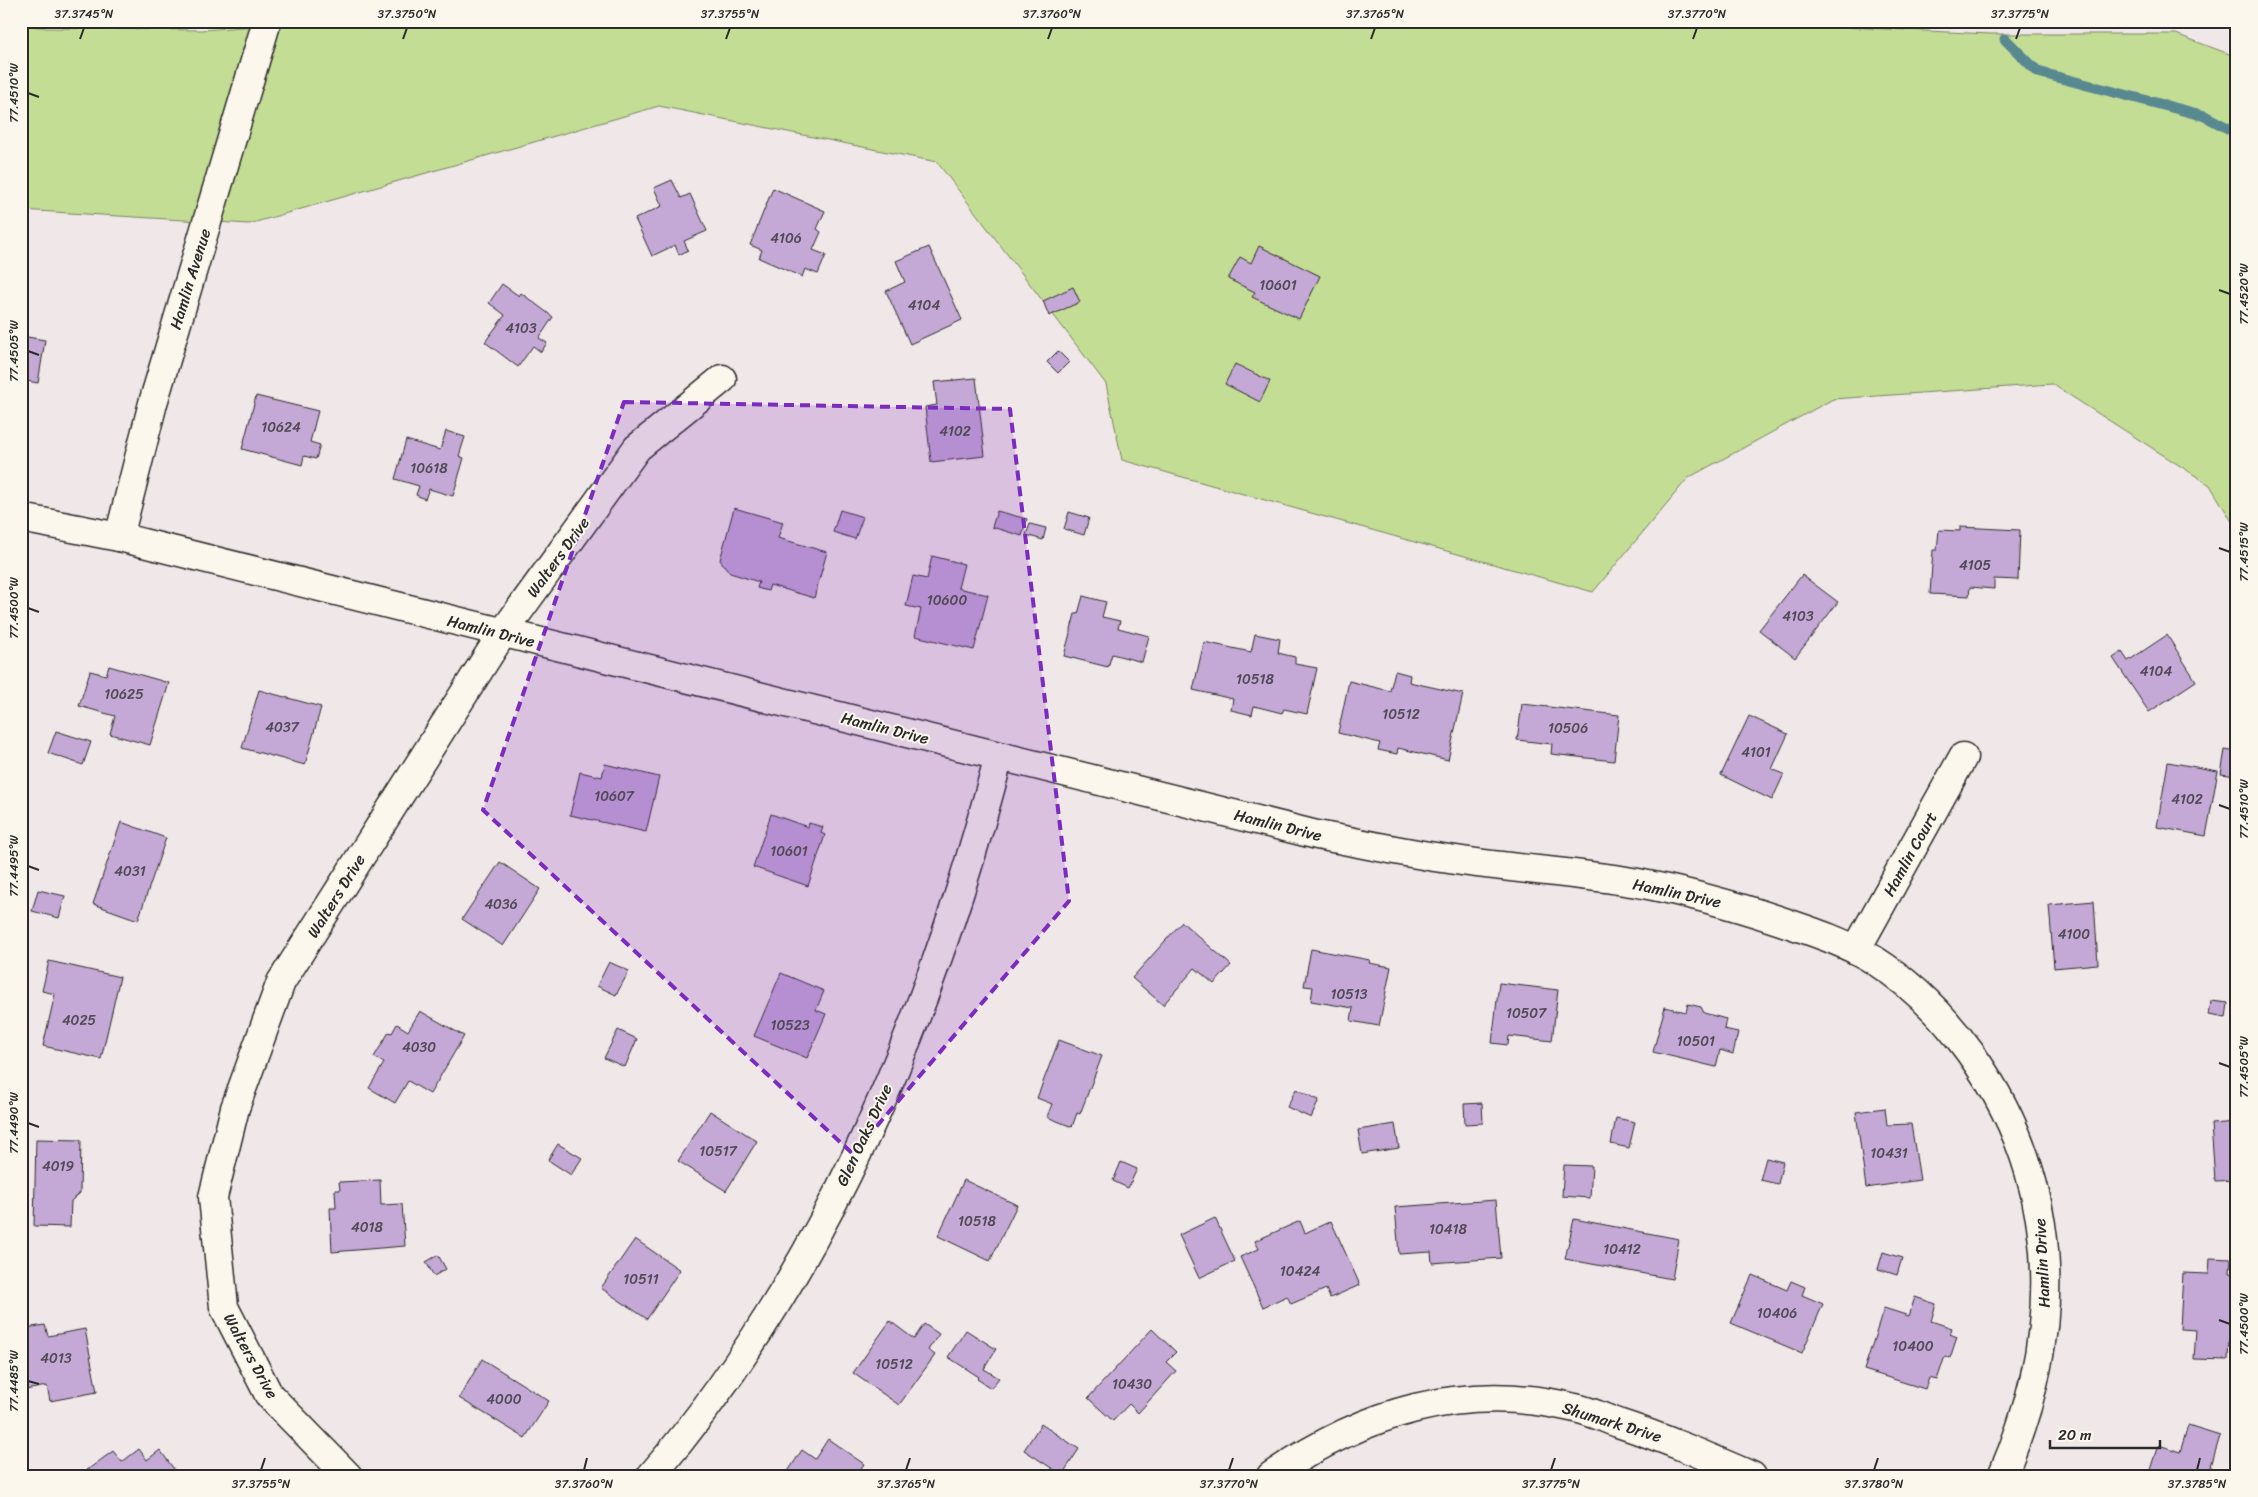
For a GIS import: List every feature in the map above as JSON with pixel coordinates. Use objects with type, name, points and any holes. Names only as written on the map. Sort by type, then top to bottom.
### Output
[{"type":"street","name":"Hamlin Avenue","points":[[119,538],[153,403],[267,21]]},
{"type":"street","name":"Walters Drive","points":[[348,1476],[269,1395],[224,1307],[213,1197],[235,1108],[281,982],[502,634],[637,448],[722,379]]},
{"type":"street","name":"Hamlin Drive","points":[[21,518],[119,538],[1318,835],[1449,860],[1638,883],[1728,904],[1816,933],[1856,950],[1876,961],[1922,998],[1963,1042],[1996,1092],[2022,1146],[2039,1203],[2045,1253],[2045,1316],[2036,1378],[2018,1438],[2002,1476]]},
{"type":"street","name":"Glen Oaks Drive","points":[[652,1476],[732,1371],[788,1283],[838,1192],[897,1066],[957,904],[976,845],[998,756]]},
{"type":"street","name":"Hamlin Court","points":[[1856,950],[1964,757]]},
{"type":"street","name":"Shumark Drive","points":[[1272,1476],[1304,1453],[1362,1424],[1414,1407],[1468,1399],[1523,1399],[1576,1408],[1666,1439],[1752,1476]]},
{"type":"highlighted area","points":[[624,402],[1010,409],[1069,901],[853,1154],[483,810]]},
{"type":"green space","points":[[326,21],[1716,21],[1990,34],[2176,34],[2237,57],[2237,530],[2210,485],[2052,384],[1833,399],[1688,478],[1593,592],[1122,460],[1106,384],[937,162],[659,106],[249,224],[21,210],[21,25],[47,28],[201,30]]},
{"type":"building","points":[[672,180],[681,198],[690,194],[707,231],[684,241],[688,250],[679,255],[675,245],[652,256],[635,219],[662,206],[654,188]]},
{"type":"building","points":[[773,188],[825,211],[817,229],[821,232],[813,250],[826,255],[818,274],[805,269],[802,277],[759,258],[762,250],[750,245]]},
{"type":"building","points":[[1259,246],[1320,276],[1299,319],[1252,297],[1255,292],[1228,279],[1240,257],[1251,263]]},
{"type":"building","points":[[929,247],[962,320],[910,344],[886,291],[905,282],[896,261]]},
{"type":"building","points":[[502,284],[519,296],[521,293],[553,317],[539,338],[547,343],[541,352],[533,346],[518,367],[485,342],[505,315],[489,303]]},
{"type":"building","points":[[1073,287],[1080,302],[1049,316],[1043,301]]},
{"type":"building","points":[[21,336],[45,340],[38,383],[21,380]]},
{"type":"building","points":[[1058,351],[1069,362],[1058,373],[1047,362]]},
{"type":"building","points":[[1235,364],[1270,381],[1260,402],[1225,384]]},
{"type":"building","points":[[976,378],[985,456],[931,462],[925,407],[937,405],[934,382]]},
{"type":"building","points":[[256,396],[318,411],[310,442],[320,445],[316,459],[304,456],[302,465],[242,449]]},
{"type":"building","points":[[446,431],[465,437],[459,456],[464,458],[453,496],[429,489],[425,499],[416,495],[419,486],[395,479],[406,440],[440,450]]},
{"type":"building","points":[[734,508],[783,522],[778,538],[827,552],[814,598],[770,585],[768,591],[757,588],[759,582],[730,573],[720,560]]},
{"type":"building","points":[[840,510],[863,517],[855,539],[833,532]]},
{"type":"building","points":[[997,511],[1027,519],[1022,536],[992,527]]},
{"type":"building","points":[[1069,512],[1089,518],[1084,535],[1064,529]]},
{"type":"building","points":[[1030,524],[1046,528],[1043,540],[1026,535]]},
{"type":"building","points":[[1960,527],[2020,530],[2018,580],[1994,579],[1994,589],[1970,587],[1969,596],[1930,594],[1933,550],[1937,550],[1939,530],[1960,531]]},
{"type":"building","points":[[932,556],[964,564],[958,588],[988,595],[974,650],[915,636],[921,609],[906,606],[913,576],[927,579]]},
{"type":"building","points":[[1802,575],[1838,602],[1795,658],[1759,630]]},
{"type":"building","points":[[1083,596],[1106,602],[1102,617],[1120,621],[1118,628],[1149,636],[1142,662],[1112,654],[1108,667],[1064,656],[1075,614],[1078,614]]},
{"type":"building","points":[[1255,634],[1280,639],[1278,653],[1295,657],[1295,664],[1317,668],[1307,714],[1284,709],[1282,713],[1254,706],[1252,715],[1231,710],[1233,699],[1193,690],[1204,642],[1251,652]]},
{"type":"building","points":[[2167,635],[2196,681],[2149,712],[2113,658],[2122,652],[2128,661]]},
{"type":"building","points":[[109,666],[169,683],[150,745],[110,734],[115,716],[79,706],[90,671],[106,675]]},
{"type":"building","points":[[1395,671],[1410,675],[1409,682],[1463,694],[1448,760],[1398,748],[1397,754],[1378,750],[1380,743],[1338,733],[1349,681],[1390,691]]},
{"type":"building","points":[[259,690],[321,707],[305,765],[242,748]]},
{"type":"building","points":[[1522,704],[1619,715],[1614,761],[1551,754],[1552,744],[1517,740]]},
{"type":"building","points":[[1749,716],[1788,734],[1772,769],[1784,774],[1772,800],[1721,775]]},
{"type":"building","points":[[56,731],[91,742],[83,765],[48,753]]},
{"type":"building","points":[[2225,750],[2237,752],[2237,776],[2221,774]]},
{"type":"building","points":[[2168,762],[2218,771],[2206,836],[2157,827]]},
{"type":"building","points":[[605,764],[659,777],[646,832],[570,815],[580,772],[602,777]]},
{"type":"building","points":[[771,814],[808,827],[809,823],[823,827],[821,833],[825,835],[808,886],[753,867]]},
{"type":"building","points":[[121,822],[166,838],[138,920],[93,904]]},
{"type":"building","points":[[500,862],[540,889],[503,946],[462,919]]},
{"type":"building","points":[[38,890],[65,896],[59,918],[32,911]]},
{"type":"building","points":[[2094,901],[2098,964],[2054,968],[2049,905]]},
{"type":"building","points":[[1182,922],[1231,965],[1214,984],[1195,968],[1163,1005],[1132,978]]},
{"type":"building","points":[[1311,949],[1370,960],[1369,963],[1391,967],[1379,1026],[1351,1021],[1353,1008],[1311,1001],[1313,987],[1304,986]]},
{"type":"building","points":[[49,961],[120,977],[101,1059],[43,1046],[55,994],[42,991]]},
{"type":"building","points":[[609,962],[629,971],[616,995],[597,986]]},
{"type":"building","points":[[781,973],[824,991],[816,1010],[826,1014],[807,1058],[754,1036]]},
{"type":"building","points":[[1499,983],[1558,990],[1552,1041],[1509,1036],[1508,1045],[1492,1043]]},
{"type":"building","points":[[2211,1001],[2228,1003],[2226,1018],[2209,1015]]},
{"type":"building","points":[[1688,1004],[1701,1007],[1704,1013],[1726,1019],[1724,1029],[1738,1032],[1733,1054],[1720,1050],[1716,1067],[1653,1052],[1665,1007],[1686,1012]]},
{"type":"building","points":[[420,1011],[464,1036],[430,1094],[408,1081],[395,1103],[369,1088],[384,1063],[374,1057],[389,1032],[392,1033],[397,1024],[408,1031]]},
{"type":"building","points":[[618,1030],[637,1039],[625,1067],[604,1058]]},
{"type":"building","points":[[1059,1040],[1102,1056],[1080,1114],[1077,1113],[1072,1127],[1047,1117],[1052,1104],[1037,1098]]},
{"type":"building","points":[[21,1045],[27,1046],[21,1069]]},
{"type":"building","points":[[1296,1089],[1319,1100],[1311,1118],[1287,1107]]},
{"type":"building","points":[[1482,1103],[1483,1123],[1465,1124],[1464,1104]]},
{"type":"building","points":[[1885,1108],[1887,1125],[1911,1124],[1920,1180],[1866,1188],[1856,1112]]},
{"type":"building","points":[[710,1111],[757,1141],[726,1191],[678,1161]]},
{"type":"building","points":[[1616,1118],[1635,1122],[1629,1148],[1611,1144]]},
{"type":"building","points":[[2237,1122],[2237,1180],[2215,1181],[2211,1124]]},
{"type":"building","points":[[1395,1124],[1399,1148],[1362,1154],[1358,1130]]},
{"type":"building","points":[[36,1139],[81,1140],[80,1193],[71,1201],[70,1227],[34,1226]]},
{"type":"building","points":[[558,1144],[582,1158],[571,1175],[548,1160]]},
{"type":"building","points":[[1766,1158],[1783,1162],[1778,1184],[1760,1180]]},
{"type":"building","points":[[1121,1162],[1137,1169],[1128,1188],[1113,1181]]},
{"type":"building","points":[[1564,1165],[1592,1166],[1590,1198],[1562,1196]]},
{"type":"building","points":[[380,1180],[381,1205],[402,1204],[405,1246],[332,1252],[330,1208],[336,1208],[335,1190],[340,1190],[339,1182]]},
{"type":"building","points":[[964,1180],[1017,1205],[990,1261],[938,1236]]},
{"type":"building","points":[[1496,1200],[1501,1258],[1432,1263],[1431,1252],[1399,1254],[1395,1207]]},
{"type":"building","points":[[1215,1218],[1235,1261],[1199,1278],[1179,1235]]},
{"type":"building","points":[[1574,1219],[1679,1239],[1672,1279],[1565,1259]]},
{"type":"building","points":[[1300,1221],[1305,1233],[1331,1221],[1360,1285],[1330,1298],[1326,1289],[1291,1304],[1287,1296],[1263,1307],[1240,1257],[1259,1249],[1255,1241]]},
{"type":"building","points":[[635,1239],[680,1270],[647,1319],[601,1288]]},
{"type":"building","points":[[1883,1252],[1902,1258],[1897,1275],[1878,1269]]},
{"type":"building","points":[[438,1255],[446,1269],[434,1276],[426,1262]]},
{"type":"building","points":[[2210,1258],[2231,1259],[2230,1273],[2237,1274],[2237,1333],[2229,1339],[2228,1360],[2194,1359],[2196,1330],[2180,1329],[2183,1273],[2209,1274]]},
{"type":"building","points":[[1752,1275],[1787,1290],[1791,1281],[1805,1287],[1802,1295],[1823,1304],[1802,1353],[1731,1323]]},
{"type":"building","points":[[1915,1297],[1936,1304],[1931,1321],[1952,1328],[1950,1334],[1957,1337],[1950,1358],[1945,1356],[1937,1380],[1929,1378],[1925,1389],[1864,1370],[1884,1308],[1909,1316]]},
{"type":"building","points":[[890,1321],[914,1339],[924,1324],[939,1334],[928,1350],[935,1355],[899,1405],[853,1373]]},
{"type":"building","points":[[45,1325],[48,1336],[85,1329],[97,1392],[50,1401],[47,1386],[25,1390],[21,1368],[21,1348],[30,1347],[26,1328]]},
{"type":"building","points":[[1152,1329],[1176,1352],[1166,1362],[1176,1371],[1138,1413],[1129,1404],[1113,1421],[1088,1398]]},
{"type":"building","points":[[966,1330],[996,1349],[984,1369],[999,1378],[991,1388],[977,1379],[979,1377],[948,1357]]},
{"type":"building","points":[[482,1359],[549,1401],[525,1438],[459,1398]]},
{"type":"building","points":[[1041,1424],[1079,1449],[1062,1475],[1024,1450]]},
{"type":"building","points":[[2188,1426],[2220,1436],[2208,1476],[2149,1476],[2159,1445],[2180,1452]]},
{"type":"building","points":[[828,1439],[864,1464],[856,1476],[785,1476],[802,1450],[815,1459]]},
{"type":"building","points":[[139,1449],[147,1460],[160,1450],[179,1476],[79,1476],[113,1451],[122,1462]]},
{"type":"waterway","points":[[2005,39],[2038,72],[2205,116],[2237,133]]}]
